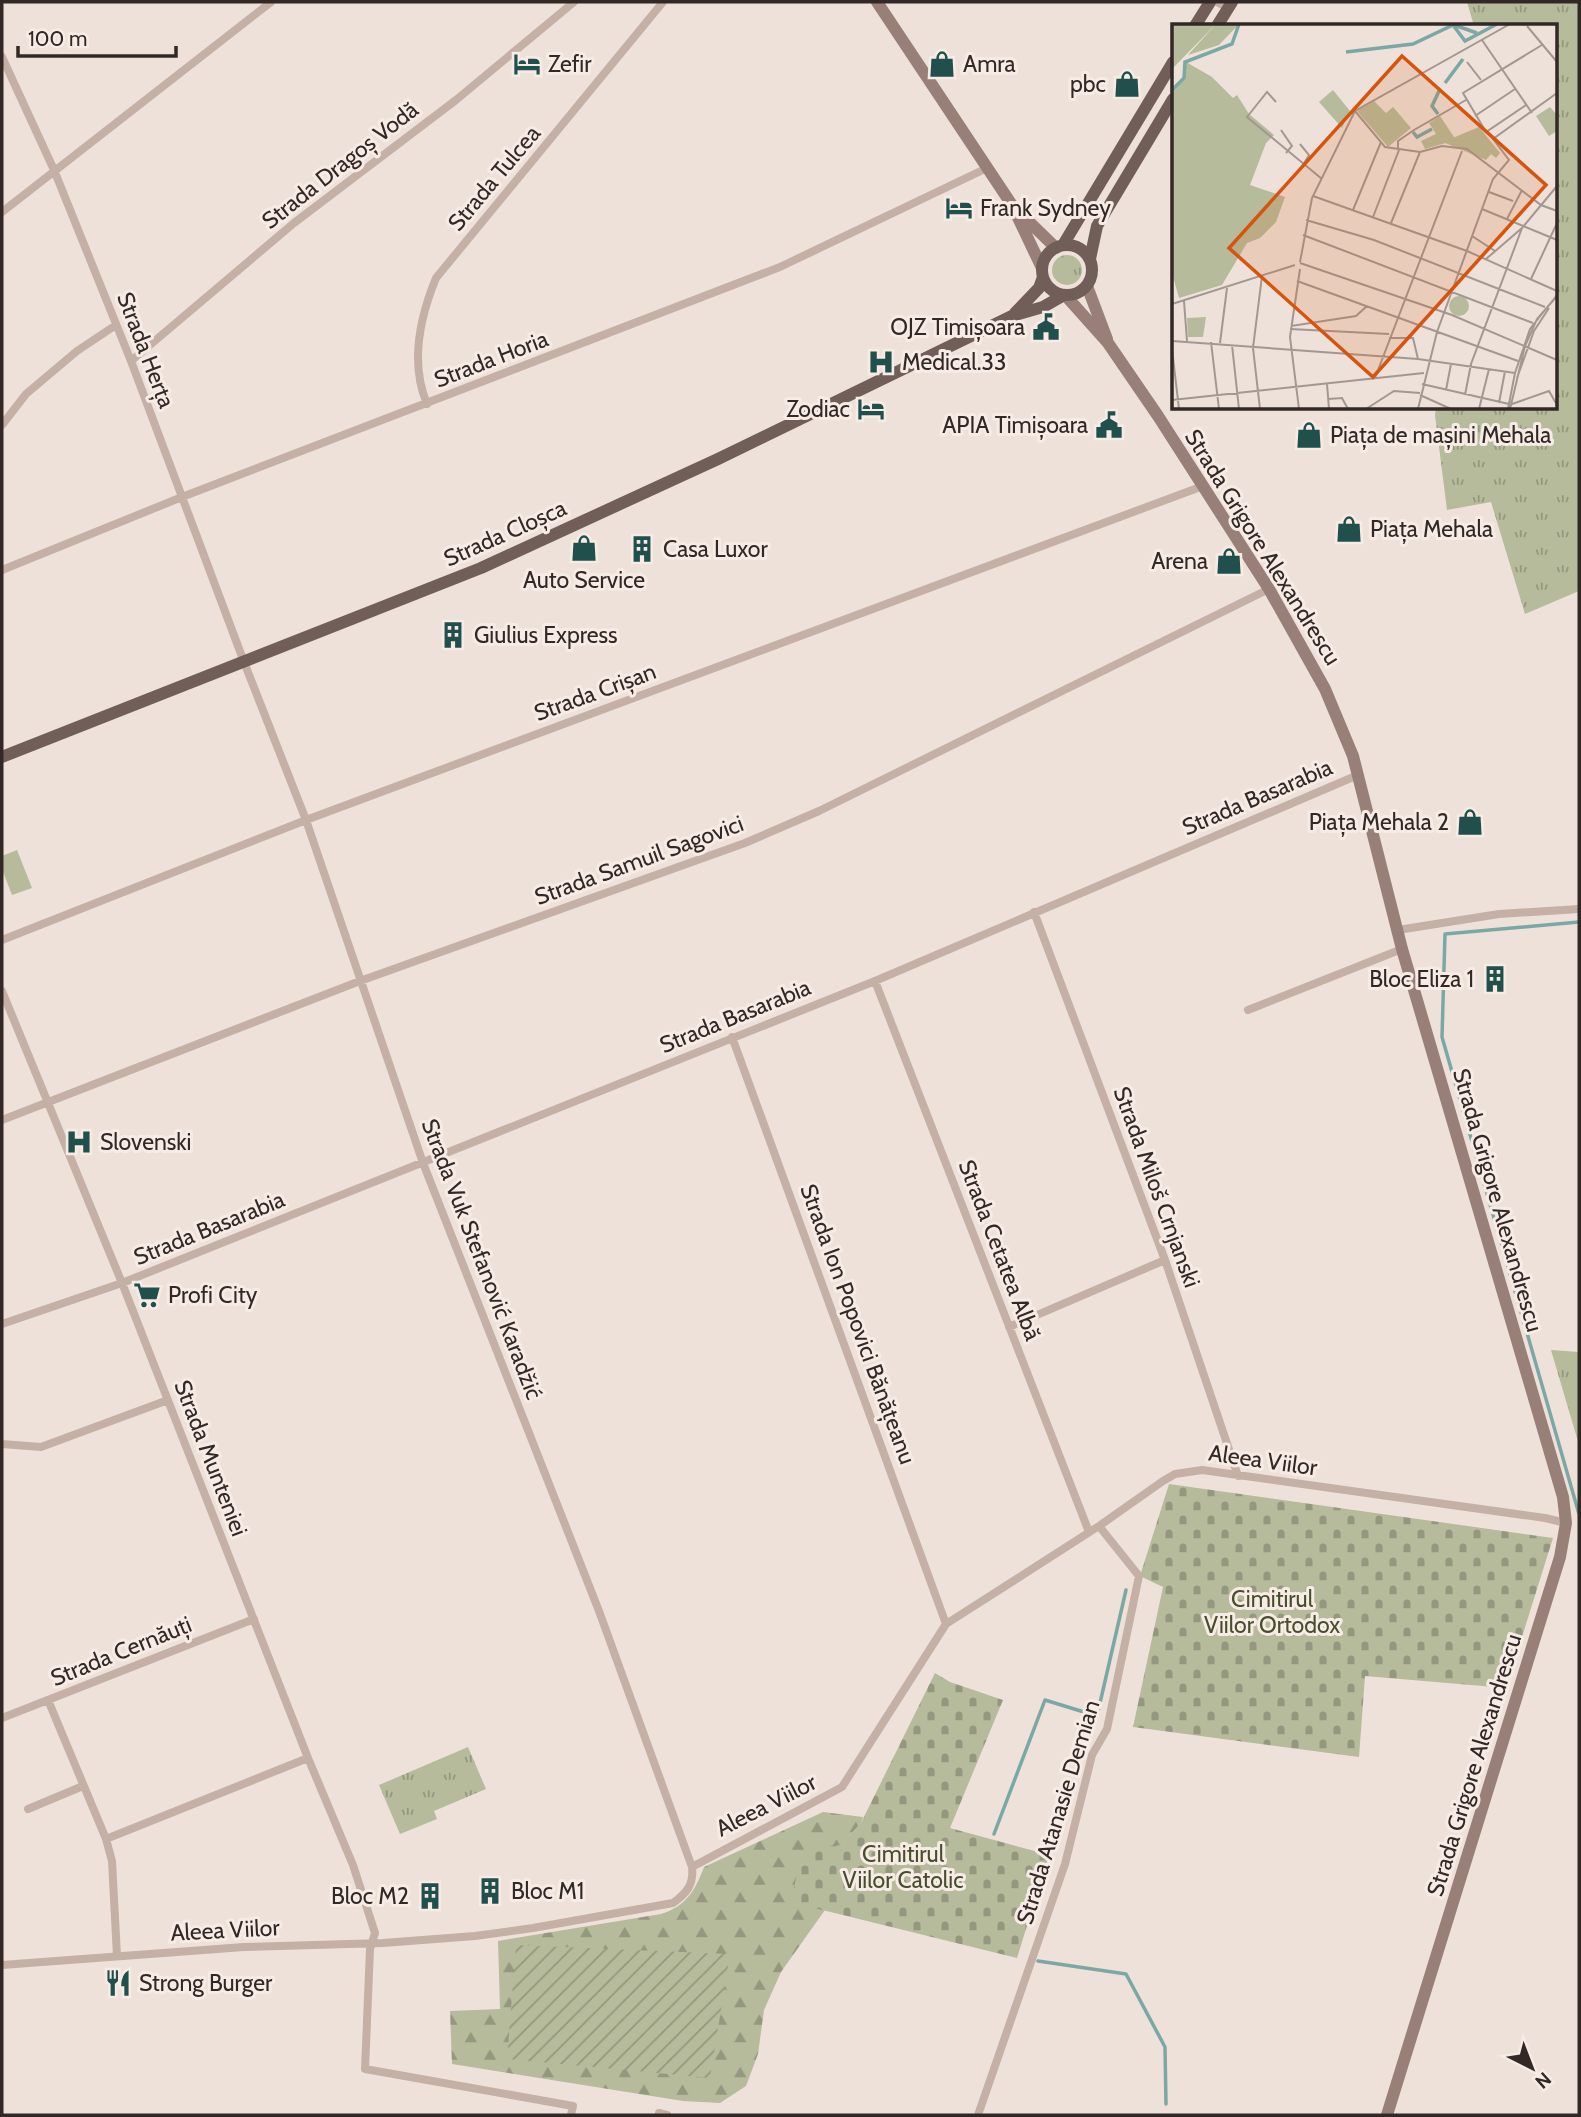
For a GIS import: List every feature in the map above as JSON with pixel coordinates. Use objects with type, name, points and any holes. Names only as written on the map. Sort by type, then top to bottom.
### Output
[{"type":"main road","points":[[1196,24],[1210,2]]},
{"type":"main road","points":[[1218,24],[1226,4]]},
{"type":"main road","points":[[1172,64],[1060,247],[1045,258],[1042,273],[1051,289],[1065,295],[1076,294],[1087,286],[1092,274],[1090,259],[1097,226],[1172,101]]},
{"type":"main road","points":[[1060,247],[1081,249],[1090,259]]},
{"type":"main road","name":"Strada Cloșca","points":[[1012,316],[1032,297],[1042,273]]},
{"type":"main road","name":"Strada Cloșca","points":[[2,757],[506,556],[752,443],[1012,316],[1043,307],[1065,295]]},
{"type":"street","points":[[2,212],[271,2]]},
{"type":"street","name":"Strada Dragoș Vodă","points":[[131,361],[293,223],[456,100],[574,2]]},
{"type":"street","name":"Strada Tulcea","points":[[427,404],[420,387],[418,357],[426,303],[436,278],[663,2]]},
{"type":"street","points":[[877,2],[1012,205],[1042,273]]},
{"type":"street","name":"Strada Herța","points":[[2,57],[54,170],[131,361],[244,662]]},
{"type":"street","name":"Strada Horia","points":[[2,569],[780,267],[988,168]]},
{"type":"street","points":[[1012,205],[1060,247]]},
{"type":"street","name":"Strada Grigore Alexandrescu","points":[[1087,286],[1108,343]]},
{"type":"street","name":"Strada Grigore Alexandrescu","points":[[1065,295],[1108,343],[1269,589],[1325,689],[1353,756],[1402,948],[1563,1497],[1566,1523],[1560,1557],[1387,2115]]},
{"type":"street","points":[[2,425],[26,394],[77,351],[116,325]]},
{"type":"street","name":"Strada Crișan","points":[[2,940],[306,820],[1203,486]]},
{"type":"street","name":"Strada Samuil Sagovici","points":[[2,1121],[360,981],[745,843],[819,811],[1269,589]]},
{"type":"street","name":"Strada Vuk Stefanović Karadžić","points":[[244,662],[306,820],[423,1163],[599,1611],[692,1867]]},
{"type":"street","name":"Strada Basarabia","points":[[2,1324],[122,1283],[875,981],[1358,775]]},
{"type":"street","points":[[1398,930],[1499,914],[1579,909]]},
{"type":"street","name":"Strada Miloš Crnjanski","points":[[1034,912],[1165,1260],[1238,1476]]},
{"type":"street","points":[[1248,1010],[1402,948]]},
{"type":"street","name":"Strada Cetatea Albă","points":[[875,981],[1089,1532]]},
{"type":"street","name":"Strada Munteniei","points":[[2,991],[122,1283],[307,1758],[353,1865],[375,1933],[370,1949],[365,2069],[573,2106],[571,2115]]},
{"type":"street","name":"Strada Ion Popovici Bănățeanu","points":[[732,1037],[946,1625]]},
{"type":"street","points":[[1009,1327],[1165,1260]]},
{"type":"street","points":[[2,1444],[41,1447],[168,1400]]},
{"type":"street","name":"Aleea Viilor","points":[[2,1965],[244,1947],[475,1936],[665,1905],[683,1895],[692,1880],[692,1867],[842,1787],[946,1625],[1175,1474],[1202,1470],[1566,1523]]},
{"type":"street","name":"Strada Atanasie Demian","points":[[978,2115],[1065,1864],[1092,1755],[1107,1729],[1139,1576],[1099,1526]]},
{"type":"street","name":"Strada Cernăuți","points":[[2,1718],[254,1619]]},
{"type":"street","points":[[48,1700],[106,1839],[112,1861],[117,1956]]},
{"type":"street","points":[[106,1839],[307,1758]]},
{"type":"street","points":[[29,1809],[83,1786]]},
{"type":"green space","points":[[1467,2],[1579,2],[1579,591],[1525,614],[1491,502],[1447,510],[1435,415],[1436,410],[1556,410],[1556,24],[1473,24]]},
{"type":"green space","points":[[1067,255],[1078,259],[1082,270],[1078,281],[1067,285],[1056,281],[1052,270],[1056,259]]},
{"type":"green space","points":[[17,850],[32,888],[12,895],[2,869],[2,856]]},
{"type":"green space","points":[[1551,1350],[1579,1352],[1579,1445]]},
{"type":"green space","name":"Cimitirul Viilor Ortodox","points":[[1169,1484],[1553,1538],[1506,1688],[1365,1676],[1359,1757],[1133,1727],[1163,1587],[1140,1576]]},
{"type":"green space","name":"Cimitirul Viilor Catolic","points":[[935,1673],[950,1682],[1003,1700],[950,1828],[1049,1855],[1017,1958],[790,1902],[804,1848],[841,1845],[861,1823]]},
{"type":"green space","points":[[468,1747],[486,1789],[434,1811],[437,1819],[400,1834],[379,1785]]},
{"type":"green space","points":[[823,1812],[863,1817],[861,1823],[791,1901],[825,1910],[781,1972],[764,2010],[758,2054],[746,2086],[720,2103],[683,2101],[452,2064],[450,2011],[500,2009],[498,1941],[670,1911],[688,1896],[704,1867]]},
{"type":"green space","points":[[516,1945],[730,1954],[710,2078],[507,2059]]},
{"type":"waterway","points":[[1579,922],[1445,934],[1442,1037],[1579,1514]]},
{"type":"waterway","points":[[994,1834],[1045,1700],[1097,1716],[1126,1590]]},
{"type":"waterway","points":[[1038,1961],[1126,1974],[1165,2047],[1166,2104]]},
{"type":"place","name":"Zefir","points":[[527,64]]},
{"type":"place","name":"Amra","points":[[942,64]]},
{"type":"place","name":"pbc","points":[[1127,84]]},
{"type":"place","name":"Frank Sydney","points":[[959,208]]},
{"type":"place","name":"OJZ Timișoara","points":[[1046,327]]},
{"type":"place","name":"Medical.33","points":[[881,362]]},
{"type":"place","name":"Zodiac","points":[[871,409]]},
{"type":"place","name":"APIA Timișoara","points":[[1109,425]]},
{"type":"place","name":"Piața de mașini Mehala","points":[[1309,435]]},
{"type":"place","name":"Piața Mehala","points":[[1349,529]]},
{"type":"place","name":"Auto Service","points":[[584,548]]},
{"type":"place","name":"Casa Luxor","points":[[642,549]]},
{"type":"place","name":"Arena","points":[[1229,561]]},
{"type":"place","name":"Giulius Express","points":[[453,635]]},
{"type":"place","name":"Piața Mehala 2","points":[[1470,822]]},
{"type":"place","name":"Bloc Eliza 1","points":[[1495,979]]},
{"type":"place","name":"Slovenski","points":[[79,1142]]},
{"type":"place","name":"Profi City","points":[[147,1295]]},
{"type":"place","name":"Bloc M1","points":[[490,1891]]},
{"type":"place","name":"Bloc M2","points":[[430,1896]]},
{"type":"place","name":"Strong Burger","points":[[118,1983]]}]
